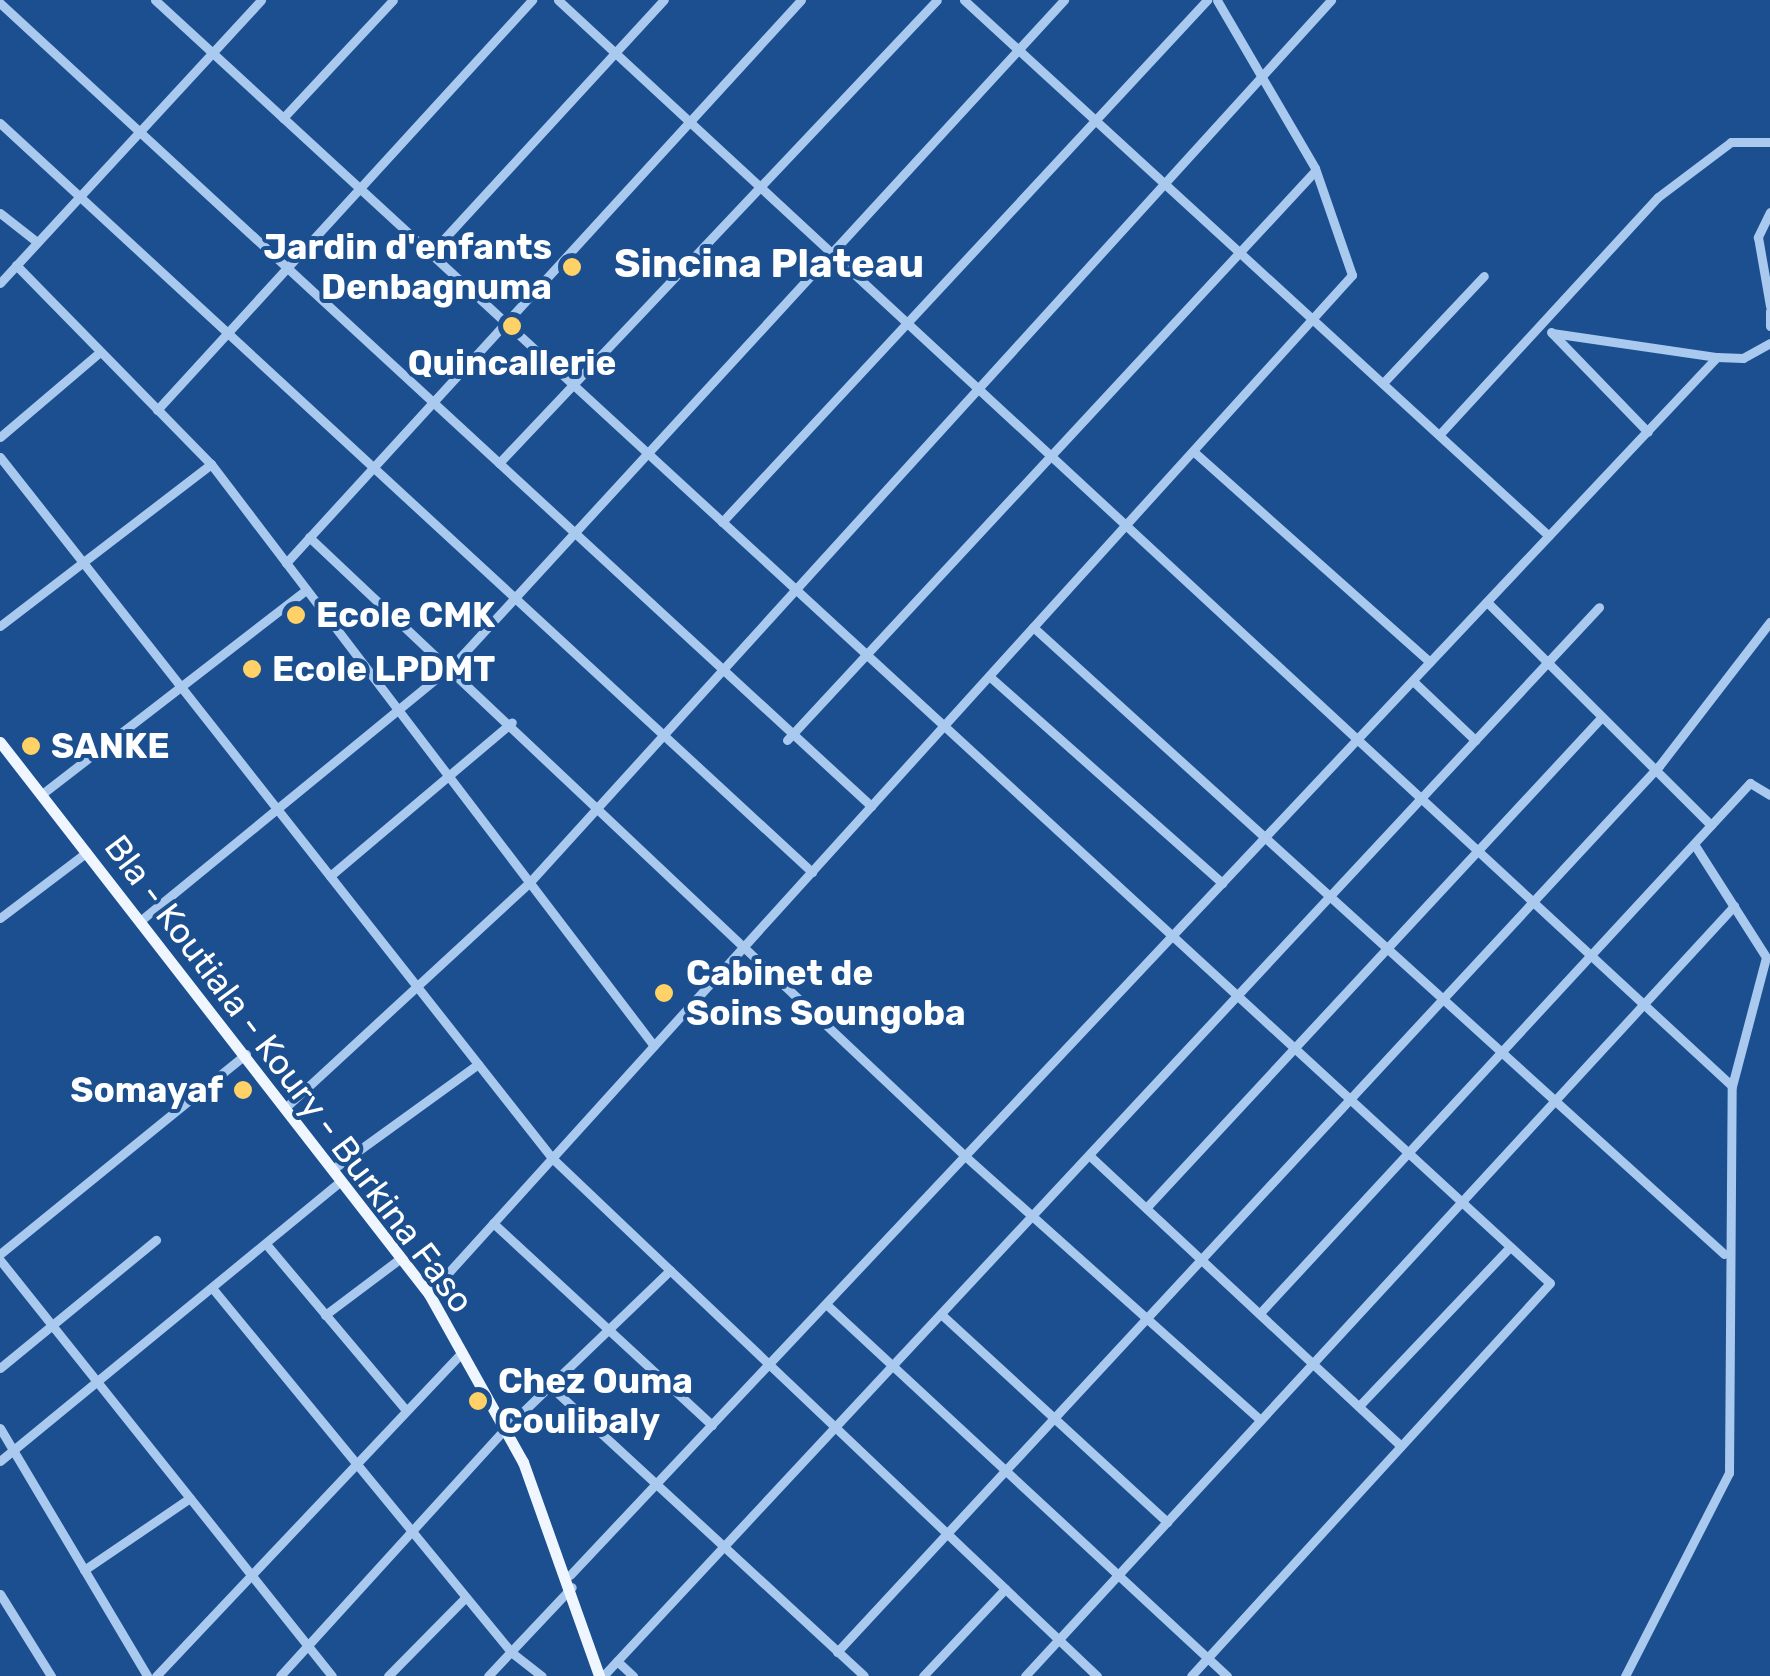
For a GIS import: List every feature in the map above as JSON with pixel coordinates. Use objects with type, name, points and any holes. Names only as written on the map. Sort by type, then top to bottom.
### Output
[{"type":"main road","name":"Bla - Koutiala - Koury - Burkina Faso","points":[[0,742],[430,1294],[505,1429],[571,1581],[601,1676]]},
{"type":"street","points":[[155,0],[1550,1283],[1191,1676]]},
{"type":"street","points":[[0,283],[261,0]]},
{"type":"street","points":[[284,118],[393,0]]},
{"type":"street","points":[[157,410],[532,0]]},
{"type":"street","points":[[558,0],[763,186],[906,323],[1537,897],[1732,1086]]},
{"type":"street","points":[[431,254],[664,0]]},
{"type":"street","points":[[286,563],[801,0]]},
{"type":"street","points":[[499,464],[937,0]]},
{"type":"street","points":[[964,0],[1550,536]]},
{"type":"street","points":[[140,920],[454,664],[1064,0]]},
{"type":"street","points":[[722,522],[1207,0]]},
{"type":"street","points":[[430,1294],[1352,275],[1315,170],[1218,0]]},
{"type":"street","points":[[285,1108],[530,883],[1332,0]]},
{"type":"street","points":[[0,4],[722,669],[789,736],[871,806]]},
{"type":"street","points":[[0,123],[812,872]]},
{"type":"street","points":[[1439,435],[1696,164],[1742,138],[1770,142]]},
{"type":"street","points":[[789,736],[1315,170]]},
{"type":"street","points":[[1770,212],[1758,237],[1770,326]]},
{"type":"street","points":[[0,213],[37,242]]},
{"type":"street","points":[[16,266],[210,464],[654,1046]]},
{"type":"street","points":[[1383,383],[1484,276]]},
{"type":"street","points":[[1542,323],[1648,432]]},
{"type":"street","points":[[1552,333],[1718,357],[1743,358],[1770,343]]},
{"type":"street","points":[[2,430],[100,352]]},
{"type":"street","points":[[488,1676],[656,1484],[1718,357]]},
{"type":"street","points":[[1193,451],[1430,662]]},
{"type":"street","points":[[0,457],[552,1158],[1098,1676]]},
{"type":"street","points":[[0,626],[210,464]]},
{"type":"street","points":[[309,537],[454,664],[598,808],[965,1156],[1260,1420]]},
{"type":"street","points":[[42,794],[306,590]]},
{"type":"street","points":[[1487,602],[1549,660],[1600,719],[1660,766],[1711,825]]},
{"type":"street","points":[[601,1676],[894,1367],[1599,606]]},
{"type":"street","points":[[837,1652],[1010,1475],[1660,766],[1770,622]]},
{"type":"street","points":[[1034,627],[1444,1000],[1550,1105],[1724,1254]]},
{"type":"street","points":[[989,676],[1222,884]]},
{"type":"street","points":[[1412,682],[1475,740]]},
{"type":"street","points":[[1146,1208],[1600,719]]},
{"type":"street","points":[[330,876],[512,722]]},
{"type":"street","points":[[1260,1313],[1750,783],[1770,795]]},
{"type":"street","points":[[1625,1676],[1729,1473],[1724,1254],[1732,1086],[1766,957],[1694,844]]},
{"type":"street","points":[[0,918],[87,852]]},
{"type":"street","points":[[1025,1676],[1734,906]]},
{"type":"street","points":[[246,1054],[0,1257],[332,1676]]},
{"type":"street","points":[[0,1461],[213,1289],[337,1175],[478,1064]]},
{"type":"street","points":[[1090,1156],[1402,1446]]},
{"type":"street","points":[[493,1223],[712,1425]]},
{"type":"street","points":[[0,1368],[156,1240]]},
{"type":"street","points":[[266,1244],[406,1409]]},
{"type":"street","points":[[1359,1406],[1510,1247]]},
{"type":"street","points":[[325,1315],[402,1258]]},
{"type":"street","points":[[280,1676],[505,1429],[670,1270]]},
{"type":"street","points":[[213,1289],[465,1598],[511,1652],[542,1676]]},
{"type":"street","points":[[826,1304],[1227,1676]]},
{"type":"street","points":[[942,1315],[1167,1522]]},
{"type":"street","points":[[156,1676],[352,1463],[462,1352]]},
{"type":"street","points":[[550,1386],[864,1676]]},
{"type":"street","points":[[0,1428],[147,1676]]},
{"type":"street","points":[[84,1570],[190,1498]]},
{"type":"street","points":[[923,1676],[1006,1588]]},
{"type":"street","points":[[0,1594],[51,1676]]},
{"type":"street","points":[[388,1676],[465,1598]]},
{"type":"street","points":[[617,1661],[634,1676]]},
{"type":"place","name":"Jardin d'enfants Denbagnuma","points":[[572,267]]},
{"type":"place","name":"Quincallerie","points":[[512,326]]},
{"type":"place","name":"Ecole CMK","points":[[296,615]]},
{"type":"place","name":"Ecole LPDMT","points":[[252,669]]},
{"type":"place","name":"SANKE","points":[[31,746]]},
{"type":"place","name":"Cabinet de Soins Soungoba","points":[[664,993]]},
{"type":"place","name":"Somayaf","points":[[243,1090]]},
{"type":"place","name":"Chez Ouma Coulibaly","points":[[478,1401]]},
{"type":"district","name":"Sincina Plateau","points":[[769,264]]}]
